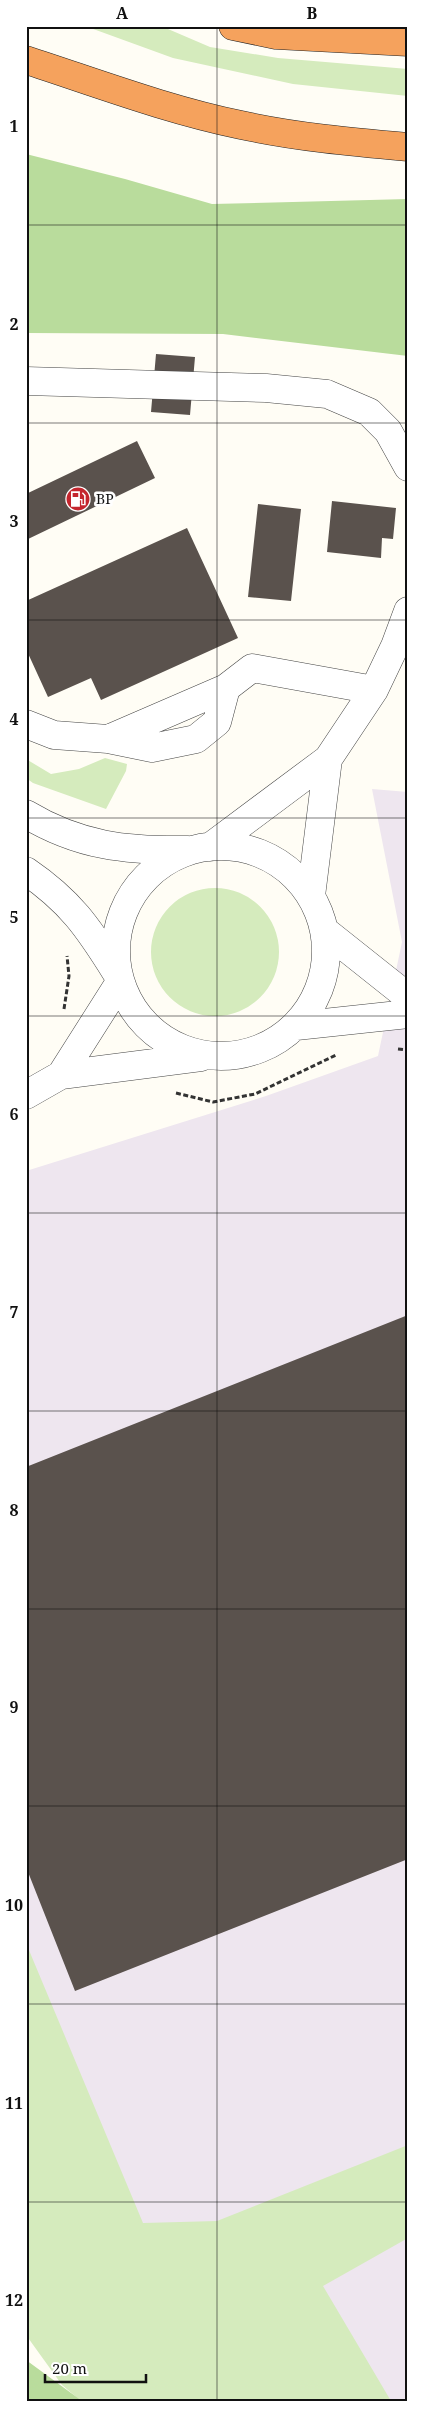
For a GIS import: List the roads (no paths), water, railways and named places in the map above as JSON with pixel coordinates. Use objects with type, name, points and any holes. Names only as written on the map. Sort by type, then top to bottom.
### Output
[{"type":"highway","points":[[233,26],[276,35],[408,42]]},
{"type":"highway","points":[[26,60],[164,105],[242,125],[335,140],[408,147]]},
{"type":"street","points":[[26,381],[266,388],[327,394],[368,412],[388,431],[408,467]]},
{"type":"street","points":[[61,1075],[120,980],[116,945],[123,913],[139,885],[164,863],[202,848],[328,759],[374,690],[406,622]]},
{"type":"street","points":[[108,739],[226,688],[252,668],[374,690]]},
{"type":"street","points":[[26,724],[54,735],[108,739],[152,748],[196,739],[217,722],[226,688]]},
{"type":"street","points":[[312,896],[328,759]]},
{"type":"street","points":[[26,814],[47,826],[106,846],[147,850],[240,848],[268,857],[292,874],[312,896],[325,931],[327,956],[322,982],[312,1006],[296,1026],[270,1044],[240,1055],[209,1056],[61,1075],[26,1095]]},
{"type":"street","points":[[26,871],[60,896],[78,914],[120,980],[133,1010],[154,1032],[179,1048],[209,1056]]},
{"type":"street","points":[[325,931],[408,997]]},
{"type":"street","points":[[296,1026],[408,1014]]},
{"type":"place","name":"BP","points":[[78,499]]}]
